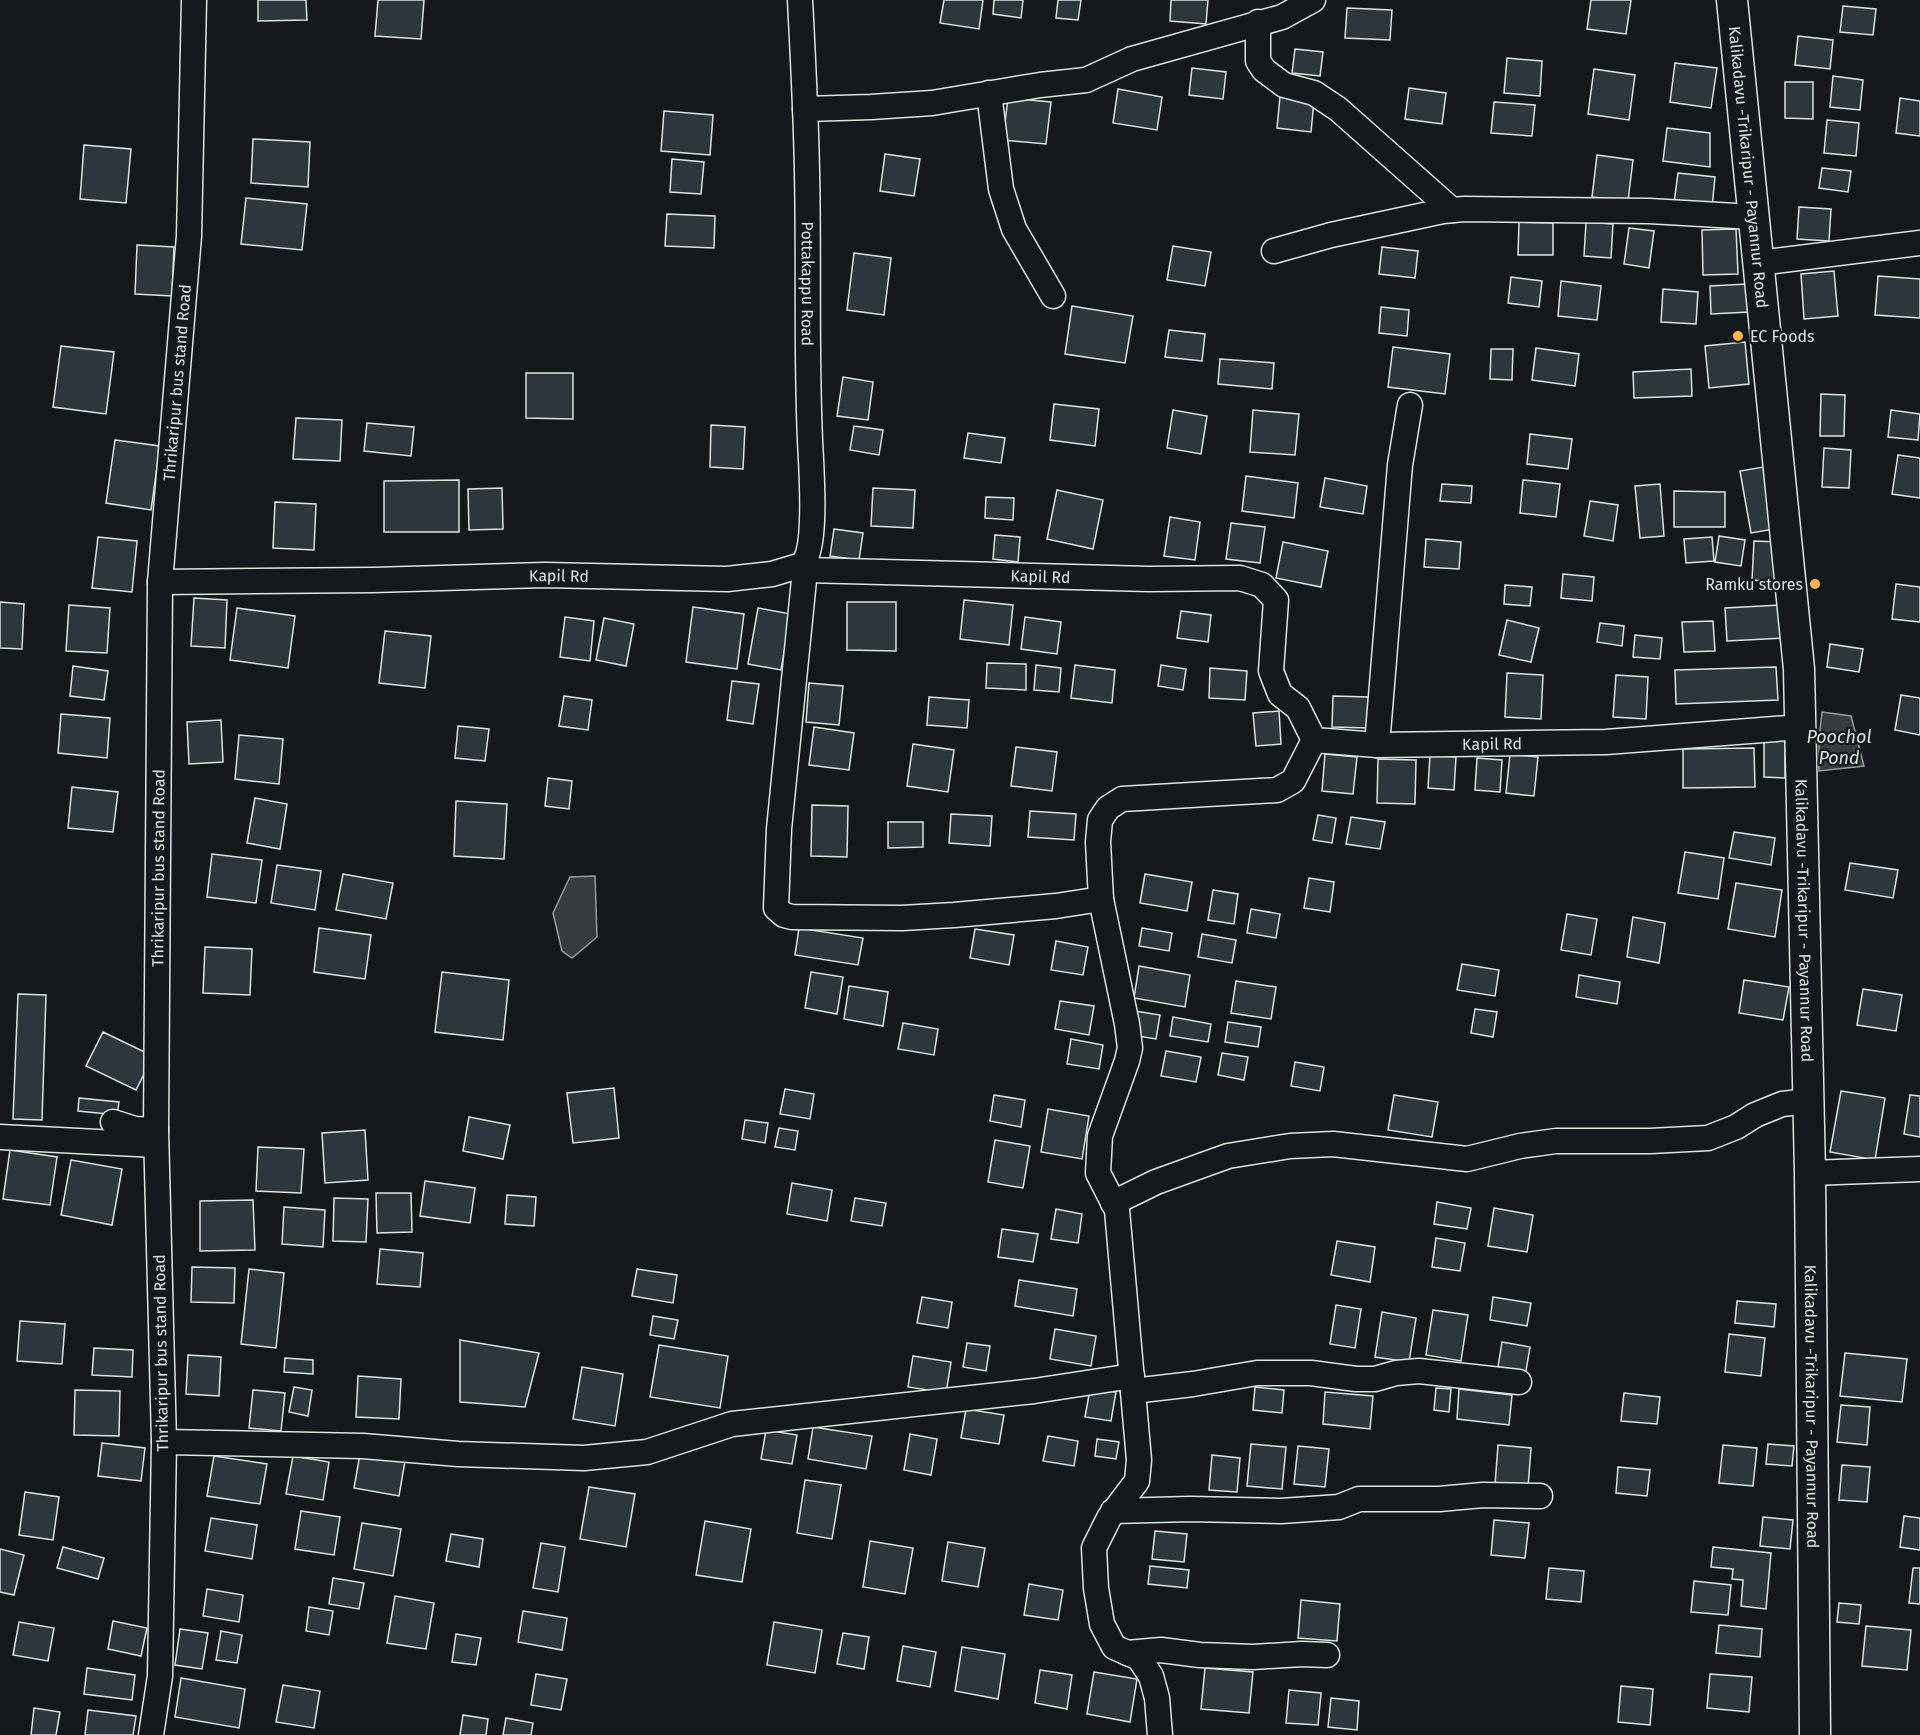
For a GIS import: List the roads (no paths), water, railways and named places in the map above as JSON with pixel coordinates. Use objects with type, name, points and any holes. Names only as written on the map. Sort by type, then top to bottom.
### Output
[{"type":"main road","name":"Kalikadavu -Trikaripur - Payannur Road","points":[[1732,0],[1799,669],[1809,1101],[1815,1735]]},
{"type":"street","name":"Thrikaripur bus stand Road","points":[[151,1735],[159,1676],[164,1442],[156,1137],[160,582],[189,236],[194,0]]},
{"type":"street","name":"Pottakappu Road","points":[[800,0],[807,173],[806,362],[812,488],[810,549],[804,568],[779,829],[776,908],[784,915],[792,917],[902,918],[1056,906],[1101,899]]},
{"type":"street","points":[[805,109],[932,103],[1086,80],[1132,59],[1282,17],[1313,0]]},
{"type":"street","points":[[1258,22],[1258,61],[1264,70],[1284,85],[1314,93],[1338,109],[1452,210]]},
{"type":"street","points":[[989,93],[1001,189],[1014,229],[1053,296]]},
{"type":"street","points":[[1274,251],[1331,235],[1452,210],[1486,208],[1649,211],[1754,217]]},
{"type":"street","points":[[1759,263],[1920,243]]},
{"type":"street","points":[[1377,745],[1400,465],[1410,405]]},
{"type":"street","name":"Kapil Rd","points":[[160,582],[373,580],[545,575],[728,579],[804,568],[1149,579],[1240,579],[1262,585],[1276,600],[1271,671],[1280,694],[1298,708],[1314,740],[1377,745],[1606,742],[1801,727]]},
{"type":"street","points":[[1160,1735],[1151,1676],[1139,1659],[1114,1647],[1102,1624],[1096,1588],[1094,1548],[1113,1511],[1137,1481],[1139,1460],[1117,1210],[1098,1173],[1100,1136],[1130,1048],[1101,899],[1098,843],[1100,820],[1108,808],[1122,799],[1277,790],[1293,781],[1314,740]]},
{"type":"street","points":[[1113,1203],[1156,1182],[1228,1156],[1290,1146],[1333,1144],[1467,1158],[1520,1146],[1556,1141],[1650,1141],[1708,1138],[1736,1127],[1755,1114],[1782,1104],[1809,1101]]},
{"type":"street","points":[[112,1122],[156,1137]]},
{"type":"street","points":[[0,1137],[156,1137]]},
{"type":"street","points":[[1810,1173],[1920,1169]]},
{"type":"street","points":[[164,1442],[363,1446],[458,1454],[585,1458],[647,1452],[732,1424],[1034,1391],[1133,1384],[1193,1384],[1257,1373],[1311,1373],[1375,1379],[1396,1373],[1419,1371],[1519,1382]]},
{"type":"street","points":[[1113,1511],[1190,1509],[1281,1512],[1339,1507],[1359,1499],[1439,1499],[1483,1495],[1540,1496]]},
{"type":"street","points":[[1127,1653],[1161,1650],[1200,1655],[1253,1657],[1328,1655]]},
{"type":"water","name":"Poochol Pond","points":[[1822,712],[1851,716],[1864,766],[1819,771]]},
{"type":"water","points":[[595,876],[597,937],[572,958],[562,951],[553,913],[570,877]]},
{"type":"place","name":"EC Foods","points":[[1738,336]]},
{"type":"place","name":"Ramku stores","points":[[1815,584]]}]
